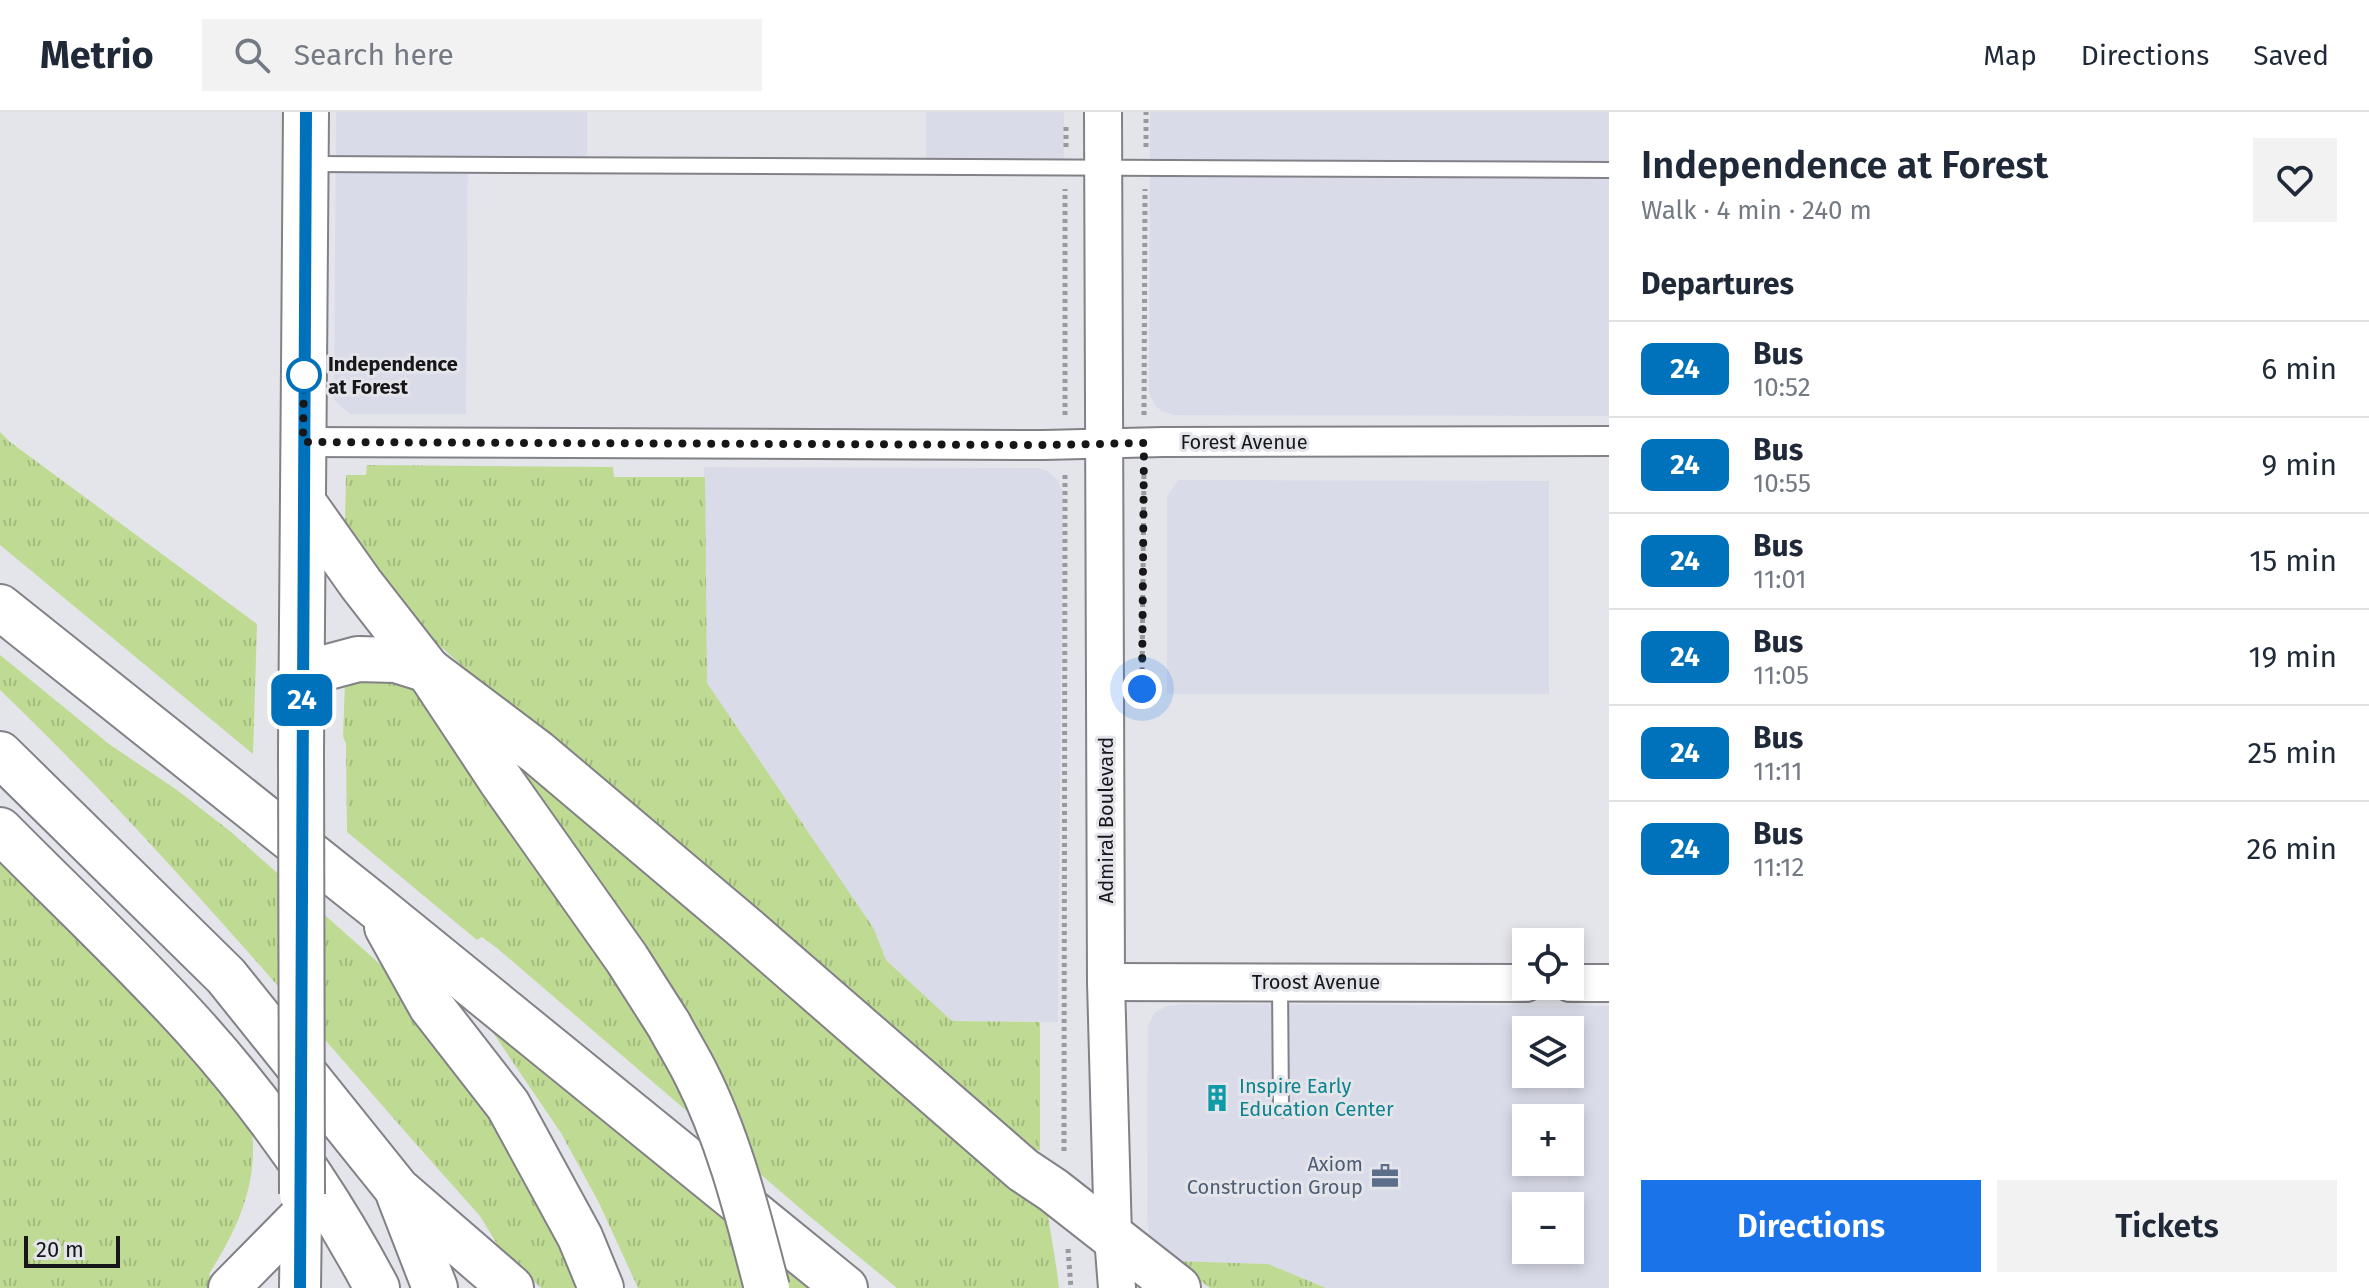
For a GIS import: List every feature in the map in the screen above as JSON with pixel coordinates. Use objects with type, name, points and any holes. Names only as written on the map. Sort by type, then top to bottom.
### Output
[{"type":"main road","points":[[300,1288],[306,112]]},
{"type":"main road","points":[[303,502],[361,584],[428,670],[669,1025],[697,1076],[723,1138],[767,1288]]},
{"type":"main road","points":[[0,607],[375,906],[845,1288]]},
{"type":"main road","points":[[302,674],[358,659],[396,660],[428,670],[538,753],[1023,1170],[1178,1288]]},
{"type":"main road","points":[[0,754],[226,976],[397,1189],[511,1288]]},
{"type":"main road","points":[[0,830],[196,1029],[271,1120],[328,1203],[377,1288]]},
{"type":"main road","points":[[375,906],[431,1006],[508,1105],[580,1237],[601,1288]]},
{"type":"main road","points":[[397,1189],[435,1288]]},
{"type":"main road","points":[[229,1288],[301,1205]]},
{"type":"street","name":"Admiral Boulevard","points":[[1103,112],[1106,982],[1117,1288]]},
{"type":"street","name":"Forest Avenue","points":[[303,442],[1104,444],[1609,441]]},
{"type":"street","name":"Troost Avenue","points":[[1106,982],[1512,983]]},
{"type":"street","points":[[1584,983],[1609,983]]},
{"type":"lane","points":[[306,164],[1609,170]]},
{"type":"lane","points":[[1280,982],[1281,1110]]},
{"type":"path","points":[[1066,112],[1062,990],[1071,1288]]},
{"type":"path","points":[[1142,681],[1146,112]]},
{"type":"shaded area","points":[[336,112],[587,112],[587,159],[468,157],[466,414],[350,414],[334,400]]},
{"type":"shaded area","points":[[926,112],[1064,112],[1064,174],[926,173]]},
{"type":"shaded area","points":[[1150,112],[1609,112],[1609,416],[1175,415],[1161,411],[1149,392]]},
{"type":"shaded area","points":[[704,467],[1038,468],[1058,480],[1063,492],[1058,1022],[952,1021],[886,960],[874,929],[707,683]]},
{"type":"shaded area","points":[[1178,480],[1549,481],[1549,694],[1167,694],[1167,497]]},
{"type":"shaded area","points":[[1186,1004],[1609,1006],[1609,1288],[1326,1288],[1268,1264],[1173,1261],[1150,1241],[1147,1217],[1148,1026],[1154,1013],[1167,1006]]},
{"type":"green space","points":[[0,432],[257,624],[253,754],[0,545]]},
{"type":"green space","points":[[367,465],[613,467],[614,477],[705,477],[707,683],[874,929],[886,960],[952,1021],[1040,1022],[1040,1150],[1031,1152],[439,645],[398,600],[345,524],[346,475],[366,475]]},
{"type":"green space","points":[[0,655],[109,744],[177,790],[231,832],[389,972],[476,1080],[584,1288],[541,1288],[497,1244],[480,1216],[186,882],[0,690]]},
{"type":"green space","points":[[370,678],[388,680],[423,694],[501,750],[1047,1206],[1059,1288],[897,1288],[498,949],[482,937],[477,940],[347,832],[346,744],[343,736],[345,683]]},
{"type":"green space","points":[[0,856],[155,1014],[251,1124],[253,1145],[249,1184],[229,1239],[209,1274],[213,1282],[208,1288],[0,1288]]},
{"type":"green space","points":[[485,1021],[811,1288],[638,1288],[599,1203],[561,1133]]},
{"type":"green space","points":[[1173,1261],[1268,1264],[1326,1288],[1210,1288]]},
{"type":"bus line","name":"24","points":[[300,1288],[306,112]]},
{"type":"place","name":"Independence at Forest","points":[[304,375]]},
{"type":"place","name":"Inspire Early Education Center","points":[[1217,1098]]},
{"type":"place","name":"Axiom Construction Group","points":[[1385,1176]]},
{"type":"route","points":[[304,375],[303,442],[1144,443],[1142,689]]}]
